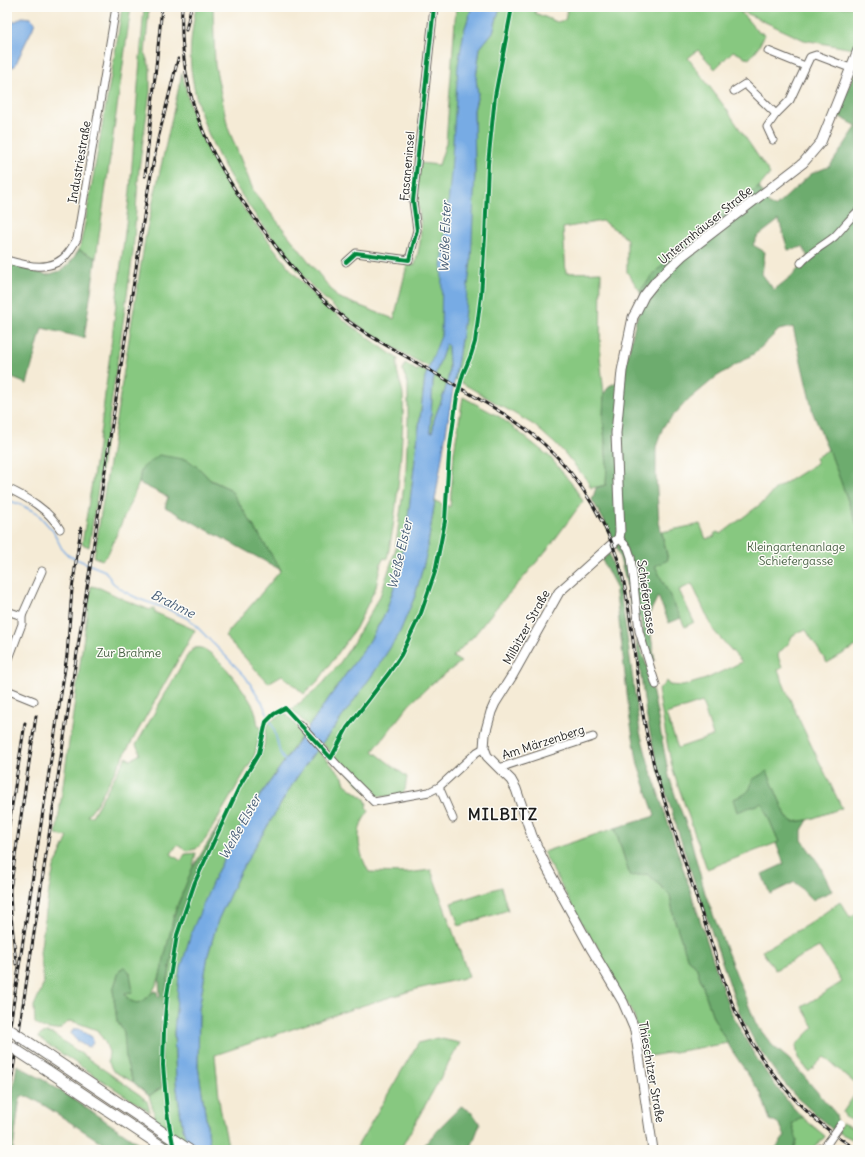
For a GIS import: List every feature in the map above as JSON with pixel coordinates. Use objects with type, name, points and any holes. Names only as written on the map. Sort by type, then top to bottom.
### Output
[{"type":"highway","points":[[7,1028],[189,1150]]},
{"type":"highway","points":[[7,1044],[167,1150]]},
{"type":"main road","name":"Untermhäuser Straße","points":[[619,538],[616,433],[622,371],[633,317],[644,296],[656,281],[682,256],[803,162],[822,142],[858,50]]},
{"type":"main road","name":"Milbitzer Straße","points":[[484,748],[485,734],[495,703],[559,592],[619,538]]},
{"type":"main road","points":[[484,748],[487,756],[500,768]]},
{"type":"main road","name":"Thieschitzer Straße","points":[[500,768],[511,780],[516,789],[532,836],[546,866],[562,897],[623,1001],[635,1030],[653,1150]]},
{"type":"street","name":"Industriestraße","points":[[7,260],[38,267],[54,264],[67,254],[77,239],[116,7]]},
{"type":"street","name":"Fasaneninsel","points":[[346,262],[356,253],[409,260],[417,230],[413,201],[434,7]]},
{"type":"street","points":[[768,51],[805,66]]},
{"type":"street","points":[[773,140],[767,127],[776,114],[790,100],[810,57],[816,55],[850,68]]},
{"type":"street","points":[[734,91],[744,82],[776,114]]},
{"type":"street","points":[[801,263],[809,254],[834,236],[849,218],[858,211]]},
{"type":"street","points":[[7,488],[43,508],[55,520],[60,529]]},
{"type":"street","name":"Schiefergasse","points":[[619,538],[628,548],[631,557],[632,580],[639,631],[656,686]]},
{"type":"street","points":[[7,664],[22,624],[22,616],[42,571]]},
{"type":"street","points":[[7,611],[22,616]]},
{"type":"street","points":[[7,690],[34,702]]},
{"type":"street","points":[[300,724],[374,802],[429,792],[439,787],[477,752],[484,748]]},
{"type":"street","name":"Am Märzenberg","points":[[500,768],[593,737]]},
{"type":"street","points":[[439,787],[453,819]]},
{"type":"street","points":[[816,1150],[829,1142],[841,1124]]},
{"type":"green space","points":[[122,7],[131,7],[96,258],[79,250],[85,223]]},
{"type":"green space","points":[[144,7],[149,7],[145,54],[150,68],[150,92],[139,168],[133,253],[89,547],[82,544],[101,427],[130,191]]},
{"type":"green space","points":[[196,7],[213,7],[215,65],[228,128],[254,192],[337,297],[394,319],[407,265],[415,265],[420,243],[421,224],[416,192],[420,163],[439,165],[446,143],[456,7],[472,7],[464,31],[441,337],[429,367],[395,349],[351,321],[321,295],[294,266],[270,235],[232,180],[211,140],[196,98],[191,68],[190,50]]},
{"type":"green space","points":[[500,7],[536,7],[535,13],[557,22],[565,20],[568,7],[858,7],[858,50],[804,40],[739,10],[758,32],[765,34],[758,48],[749,59],[733,51],[715,69],[698,50],[688,58],[727,110],[770,174],[759,187],[696,235],[656,271],[640,291],[627,272],[627,239],[616,230],[602,221],[563,228],[566,273],[601,272],[600,357],[604,394],[603,419],[607,465],[606,485],[591,488],[586,479],[562,450],[534,425],[455,379],[462,334],[475,174],[474,110],[478,94],[476,78],[480,48],[493,32]]},
{"type":"green space","points":[[858,65],[858,528],[830,452],[813,413],[793,327],[779,330],[755,353],[716,377],[685,403],[663,427],[656,447],[656,477],[659,522],[668,560],[655,566],[681,618],[669,623],[658,596],[648,617],[655,661],[651,657],[646,647],[640,618],[633,615],[624,572],[616,547],[592,500],[596,488],[606,485],[607,465],[603,419],[604,394],[609,386],[622,380],[636,320],[643,304],[640,291],[656,271],[696,235],[759,187],[769,204],[775,207],[811,174],[830,166],[857,126],[836,115]],"holes":[[[779,220],[788,250],[803,247],[808,257],[794,274],[774,290],[762,274],[765,252],[753,245],[757,237]]]},
{"type":"green space","points":[[182,73],[191,109],[207,149],[246,212],[291,270],[318,299],[345,321],[398,359],[397,368],[403,395],[403,424],[396,506],[387,559],[384,558],[381,563],[376,587],[356,628],[319,680],[304,694],[282,675],[268,683],[225,636],[281,570],[230,489],[209,479],[200,469],[141,469],[139,483],[108,554],[102,560],[94,557],[146,233]]},
{"type":"green space","points":[[79,250],[96,258],[84,338],[42,328],[27,384],[7,376],[7,263],[47,275],[60,271],[69,264]]},
{"type":"green space","points":[[446,344],[448,346],[449,360],[448,379],[434,420],[433,430],[430,432],[433,381]]},
{"type":"green space","points":[[405,363],[417,371],[419,368],[427,372],[425,377],[407,526],[397,578],[386,612],[369,642],[308,727],[292,709],[324,682],[339,664],[353,643],[380,596],[395,551],[406,470],[408,384],[403,371]]},
{"type":"green space","points":[[463,397],[500,417],[550,457],[572,484],[583,501],[550,546],[473,637],[453,657],[461,662],[430,685],[409,705],[373,751],[407,777],[405,790],[402,794],[378,796],[364,790],[322,743],[375,671],[399,634],[415,596],[426,556],[435,501],[450,507],[454,452]]},
{"type":"green space","name":"Kleingartenanlage Schiefergasse","points":[[828,450],[830,452],[858,528],[858,645],[827,663],[806,630],[800,631],[792,636],[789,643],[779,653],[778,656],[782,668],[778,670],[800,722],[842,808],[808,820],[793,822],[787,818],[767,772],[744,795],[733,799],[762,803],[779,842],[707,869],[673,771],[658,690],[667,681],[669,685],[683,686],[706,679],[742,662],[714,631],[692,584],[679,590],[694,622],[685,627],[655,566],[668,559],[662,532],[700,524],[706,539],[715,536],[714,534],[717,532],[721,534],[766,500],[774,490],[817,463],[815,458]],"holes":[[[702,702],[713,736],[678,748],[666,714]]]},
{"type":"green space","points":[[159,455],[188,460],[200,469],[210,480],[230,489],[281,570],[165,507],[168,497],[139,483],[141,469]]},
{"type":"green space","points":[[609,553],[618,580],[640,732],[649,765],[729,1008],[761,1066],[780,1092],[802,1117],[792,1124],[797,1140],[794,1150],[774,1150],[785,1136],[780,1125],[770,1120],[761,1094],[731,1049],[713,1017],[696,966],[688,960],[674,918],[670,895],[648,874],[630,876],[615,828],[655,816],[638,765],[630,720],[615,585],[602,560]]},
{"type":"green space","name":"Zur Brahme","points":[[91,586],[100,588],[150,610],[152,608],[154,609],[154,612],[195,630],[97,803],[87,816],[92,816],[126,757],[131,760],[140,754],[136,745],[185,659],[195,648],[202,648],[210,653],[228,671],[250,701],[255,710],[258,726],[262,728],[254,757],[205,840],[196,849],[187,851],[177,845],[171,854],[181,861],[185,854],[196,853],[189,879],[175,911],[159,979],[153,992],[145,1000],[136,1003],[132,1002],[125,993],[132,992],[130,973],[124,966],[119,972],[113,990],[117,1021],[124,1032],[129,1072],[133,1082],[113,1071],[108,1061],[109,1052],[105,1042],[97,1030],[70,1021],[60,1029],[54,1030],[42,1028],[35,1023],[34,1006],[44,983],[40,953],[49,890],[54,868],[68,837],[56,835]]},
{"type":"green space","points":[[636,640],[647,666],[669,776],[688,829],[705,893],[756,1024],[772,1045],[790,1060],[836,1114],[838,1124],[834,1131],[795,1096],[776,1073],[757,1046],[740,1014],[692,875],[657,765],[646,714]]},
{"type":"green space","points":[[282,713],[286,714],[303,734],[248,813],[216,874],[174,1032],[176,1082],[182,1124],[189,1150],[165,1150],[149,1096],[162,1087],[161,1029],[175,938],[185,905],[212,842],[261,754],[264,745],[266,728],[269,723]]},
{"type":"green space","points":[[317,749],[343,777],[345,784],[365,799],[367,804],[366,807],[369,811],[360,828],[359,841],[361,854],[369,872],[407,873],[431,870],[469,977],[417,989],[361,1006],[215,1055],[220,1107],[229,1150],[212,1150],[198,1066],[199,1009],[208,955],[218,920],[240,872],[295,780]]},
{"type":"green space","points":[[767,771],[787,818],[793,822],[808,820],[802,830],[802,840],[819,864],[832,891],[812,900],[795,882],[770,894],[762,874],[784,864],[776,843],[779,842],[762,803],[737,812],[733,799],[746,793],[750,788],[752,780]]},
{"type":"green space","points":[[223,818],[191,887],[175,938],[161,1029],[162,1087],[149,1096],[133,1082],[126,1061],[124,1032],[117,1021],[113,990],[119,972],[124,966],[130,973],[133,992],[125,993],[131,1001],[136,1003],[143,1001],[157,991],[158,997],[160,997],[159,980],[175,912],[192,869]]},
{"type":"green space","points":[[615,828],[630,876],[648,874],[670,895],[674,918],[688,960],[696,966],[713,1017],[728,1043],[644,1057],[634,1016],[606,966],[602,954],[590,938],[543,852]]},
{"type":"green space","points":[[501,887],[508,910],[459,926],[451,903]]},
{"type":"green space","points":[[840,902],[850,917],[858,912],[858,1086],[824,1057],[809,1072],[798,1058],[796,1045],[814,1027],[802,1007],[842,982],[819,947],[775,970],[762,951],[807,925]]},
{"type":"green space","points":[[47,1033],[53,1034],[140,1095],[147,1101],[150,1112],[38,1037]]},
{"type":"green space","points":[[437,1038],[460,1043],[400,1150],[355,1150],[418,1043]]},
{"type":"green space","points":[[17,1065],[47,1082],[149,1150],[113,1150],[42,1104],[30,1097],[21,1096],[13,1150],[7,1150],[7,1128]]},
{"type":"green space","points":[[858,1090],[858,1123],[846,1118],[843,1112]]},
{"type":"green space","points":[[461,1106],[472,1112],[480,1124],[470,1150],[420,1150],[442,1125]]},
{"type":"green space","points":[[802,1117],[825,1136],[810,1150],[794,1150],[797,1140],[792,1124]]},
{"type":"green space","points":[[842,1123],[858,1130],[858,1142],[838,1132]]},
{"type":"water","name":"Weiße Elster","points":[[472,7],[500,7],[493,32],[480,48],[476,78],[478,94],[474,110],[475,174],[471,261],[462,334],[426,556],[415,596],[399,634],[375,671],[295,780],[240,872],[218,920],[208,955],[199,1009],[198,1066],[212,1150],[189,1150],[182,1124],[176,1082],[174,1032],[179,975],[191,933],[216,874],[248,813],[369,642],[386,612],[397,578],[407,526],[425,377],[441,336],[442,268],[451,173],[458,65],[464,31]],"holes":[[[446,344],[448,346],[448,379],[434,420],[433,430],[430,432],[433,381]]]},
{"type":"water","points":[[22,17],[31,18],[35,22],[15,66],[7,69],[7,22],[16,21]]},
{"type":"water","points":[[74,1029],[79,1029],[92,1037],[93,1042],[89,1047],[76,1040],[71,1033]]},
{"type":"waterway","name":"Brahme","points":[[7,500],[37,513],[53,531],[62,549],[69,556],[105,571],[113,583],[125,592],[189,619],[245,676],[262,702],[274,729],[280,753],[285,761]]},
{"type":"railway","points":[[145,176],[162,7]]},
{"type":"railway","points":[[182,7],[182,41],[186,73],[202,130],[230,182],[286,260],[327,304],[351,323],[504,414],[530,432],[558,458],[583,489],[603,524],[618,560],[627,596],[642,707],[658,781],[730,999],[746,1033],[758,1053],[786,1090],[820,1123],[858,1150]]},
{"type":"railway","points":[[186,30],[191,7]]},
{"type":"railway","points":[[7,1109],[148,190],[158,139],[178,59]]},
{"type":"railway","points":[[7,1045],[67,655],[72,589],[81,528]]},
{"type":"railway","points":[[16,964],[10,890],[36,716]]},
{"type":"railway","points":[[7,837],[25,723]]},
{"type":"cycle path","points":[[346,262],[356,253],[409,260],[417,230],[413,201],[434,7]]},
{"type":"cycle path","points":[[174,1150],[167,1112],[163,1065],[167,995],[177,935],[195,882],[240,785],[259,753],[266,722],[274,714],[285,708],[331,758],[347,728],[401,655],[421,613],[435,572],[445,521],[449,454],[457,396],[463,374],[475,342],[481,295],[488,164],[495,96],[512,7]]},
{"type":"district","name":"MILBITZ","points":[[503,814]]}]
